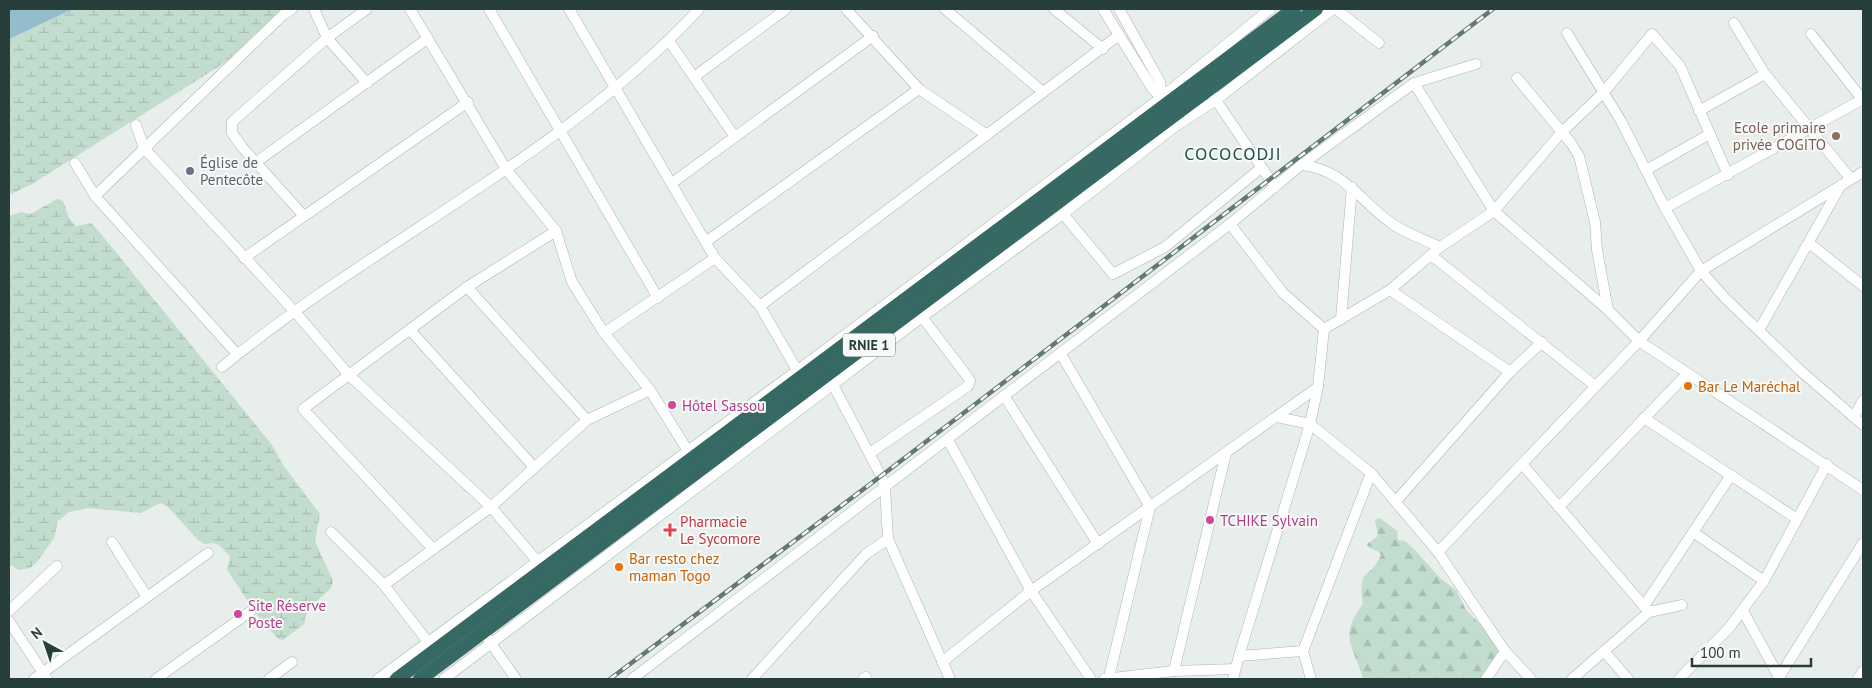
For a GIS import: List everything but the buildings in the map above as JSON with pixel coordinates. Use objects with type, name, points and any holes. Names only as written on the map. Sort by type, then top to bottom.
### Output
[{"type":"highway","name":"RNIE 1","points":[[397,679],[1164,101],[1199,80],[1294,9]]},
{"type":"highway","name":"RNIE 1","points":[[420,679],[487,638],[1212,96],[1316,9]]},
{"type":"street","points":[[95,196],[229,65],[292,9]]},
{"type":"street","points":[[314,9],[327,38],[367,83]]},
{"type":"street","points":[[303,215],[255,163],[232,133],[232,122],[327,38],[367,9]]},
{"type":"street","points":[[410,9],[468,102],[506,169],[556,231],[572,282],[604,333],[650,390],[688,451]]},
{"type":"street","points":[[489,9],[658,298]]},
{"type":"street","points":[[569,9],[707,241],[715,258],[760,306],[798,370]]},
{"type":"street","points":[[222,366],[506,169],[615,89],[669,41],[699,9]]},
{"type":"street","points":[[694,77],[786,9]]},
{"type":"street","points":[[846,9],[873,36],[919,89],[986,135]]},
{"type":"street","points":[[945,9],[1043,92]]},
{"type":"street","points":[[1054,9],[1103,49]]},
{"type":"street","points":[[950,679],[888,539],[885,486],[870,453],[831,380],[922,317],[1063,214],[1179,119],[1152,88],[1104,9]]},
{"type":"street","points":[[1119,9],[1160,82],[1164,101]]},
{"type":"street","points":[[378,679],[1164,101],[1270,9]]},
{"type":"street","points":[[1212,96],[1335,9],[1379,43]]},
{"type":"street","points":[[1734,23],[1765,74],[1810,130],[1846,181]]},
{"type":"street","points":[[1567,34],[1604,92],[1665,208],[1701,271],[1802,372],[1863,425]]},
{"type":"street","points":[[1324,329],[1390,290],[1440,247],[1494,211],[1561,133],[1604,92],[1652,34],[1680,66],[1708,135],[1728,175]]},
{"type":"street","points":[[1665,208],[1810,130],[1863,99],[1812,34]]},
{"type":"street","points":[[760,306],[1043,92],[1103,49],[1119,35]]},
{"type":"street","points":[[672,183],[873,36]]},
{"type":"street","points":[[255,163],[427,39]]},
{"type":"street","points":[[669,41],[735,137]]},
{"type":"street","points":[[632,679],[1230,224],[1300,165],[1414,83],[1476,64]]},
{"type":"street","points":[[1699,111],[1765,74]]},
{"type":"street","points":[[1517,78],[1572,144],[1579,156],[1595,222],[1597,250],[1608,310]]},
{"type":"street","points":[[1199,80],[1274,187]]},
{"type":"street","points":[[1414,83],[1494,211],[1608,310],[1639,341],[1863,490]]},
{"type":"street","points":[[707,241],[919,89]]},
{"type":"street","points":[[244,258],[303,215],[468,102]]},
{"type":"street","points":[[136,125],[144,148],[296,313],[349,375],[491,506],[538,562]]},
{"type":"street","points":[[1646,170],[1708,135]]},
{"type":"street","points":[[75,163],[95,196],[237,354]]},
{"type":"street","points":[[1300,165],[1317,167],[1352,187],[1394,224],[1440,247]]},
{"type":"street","points":[[1063,214],[1113,274],[1165,247],[1261,168]]},
{"type":"street","points":[[1438,552],[1594,385],[1639,341],[1701,271],[1863,172]]},
{"type":"street","points":[[1759,330],[1846,181]]},
{"type":"street","points":[[1341,319],[1352,187]]},
{"type":"street","points":[[1230,224],[1283,292],[1324,329]]},
{"type":"street","points":[[433,549],[303,408],[467,287],[556,231]]},
{"type":"street","points":[[1810,243],[1863,286]]},
{"type":"street","points":[[1432,255],[1594,385]]},
{"type":"street","points":[[604,333],[715,258]]},
{"type":"street","points":[[467,287],[587,420]]},
{"type":"street","points":[[1390,290],[1510,372]]},
{"type":"street","points":[[870,453],[968,386],[970,381],[922,317]]},
{"type":"street","points":[[1061,354],[1150,507],[1106,678],[1174,671],[1234,674],[1310,424],[1318,387],[1324,329]]},
{"type":"street","points":[[410,330],[534,466]]},
{"type":"street","points":[[1396,501],[1510,372],[1542,342]]},
{"type":"street","points":[[1559,507],[1686,374]]},
{"type":"street","points":[[942,662],[1031,591],[1318,387]]},
{"type":"street","points":[[384,586],[491,506],[587,420],[650,390]]},
{"type":"street","points":[[1005,396],[1098,544]]},
{"type":"street","points":[[1854,417],[1863,400]]},
{"type":"street","points":[[1277,417],[1310,424],[1372,474],[1438,552],[1505,651],[1532,679]]},
{"type":"street","points":[[1644,418],[1797,519]]},
{"type":"street","points":[[948,440],[1031,591],[1091,679]]},
{"type":"street","points":[[1174,671],[1226,453]]},
{"type":"street","points":[[1522,464],[1646,609]]},
{"type":"street","points":[[1679,679],[1743,612],[1764,581],[1826,464]]},
{"type":"street","points":[[1312,679],[1303,650],[1372,474]]},
{"type":"street","points":[[1572,679],[1604,651],[1646,609],[1693,532],[1731,475]]},
{"type":"street","points":[[331,532],[384,586],[428,642]]},
{"type":"street","points":[[1693,532],[1764,581]]},
{"type":"street","points":[[752,679],[866,554],[888,539]]},
{"type":"street","points":[[112,542],[147,597]]},
{"type":"street","points":[[1779,679],[1863,543]]},
{"type":"street","points":[[9,621],[41,677],[208,553]]},
{"type":"street","points":[[9,611],[57,566]]},
{"type":"street","points":[[1646,609],[1682,605]]},
{"type":"street","points":[[156,679],[251,611]]},
{"type":"street","points":[[1743,612],[1779,679]]},
{"type":"street","points":[[444,679],[487,638],[516,679]]},
{"type":"street","points":[[1238,656],[1303,650]]},
{"type":"street","points":[[1486,679],[1505,651]]},
{"type":"street","points":[[1604,651],[1628,679]]},
{"type":"street","points":[[269,679],[292,662]]},
{"type":"green space","points":[[73,9],[282,9],[226,62],[32,184],[9,195],[9,39]]},
{"type":"green space","points":[[57,199],[63,201],[69,218],[76,226],[91,223],[97,229],[272,445],[283,465],[320,514],[315,541],[333,581],[331,588],[307,610],[304,624],[283,640],[278,639],[258,616],[227,570],[230,556],[219,545],[213,543],[205,544],[198,540],[166,505],[160,503],[141,513],[88,508],[69,512],[58,521],[54,538],[37,562],[30,568],[19,570],[9,564],[9,216],[21,212],[31,214]]},
{"type":"green space","points":[[1380,518],[1397,531],[1398,540],[1405,541],[1440,578],[1456,590],[1466,610],[1479,623],[1488,627],[1499,650],[1497,658],[1482,679],[1363,679],[1349,634],[1355,616],[1363,604],[1363,578],[1377,563],[1381,555],[1378,551],[1369,548],[1367,544],[1378,536],[1375,520]]},
{"type":"water","points":[[9,9],[73,9],[9,39]]},
{"type":"railway","points":[[610,679],[881,476],[1493,9]]},
{"type":"place","name":"Ecole primaire privée COGITO","points":[[1836,136]]},
{"type":"place","name":"Église de Pentecôte","points":[[190,171]]},
{"type":"place","name":"Bar Le Maréchal","points":[[1688,386]]},
{"type":"place","name":"Hôtel Sassou","points":[[672,405]]},
{"type":"place","name":"TCHIKE Sylvain","points":[[1210,520]]},
{"type":"place","name":"Pharmacie Le Sycomore","points":[[670,530]]},
{"type":"place","name":"Bar resto chez maman Togo","points":[[619,567]]},
{"type":"place","name":"Site Réserve Poste","points":[[238,614]]},
{"type":"district","name":"COCOCODJI","points":[[1233,153]]}]
